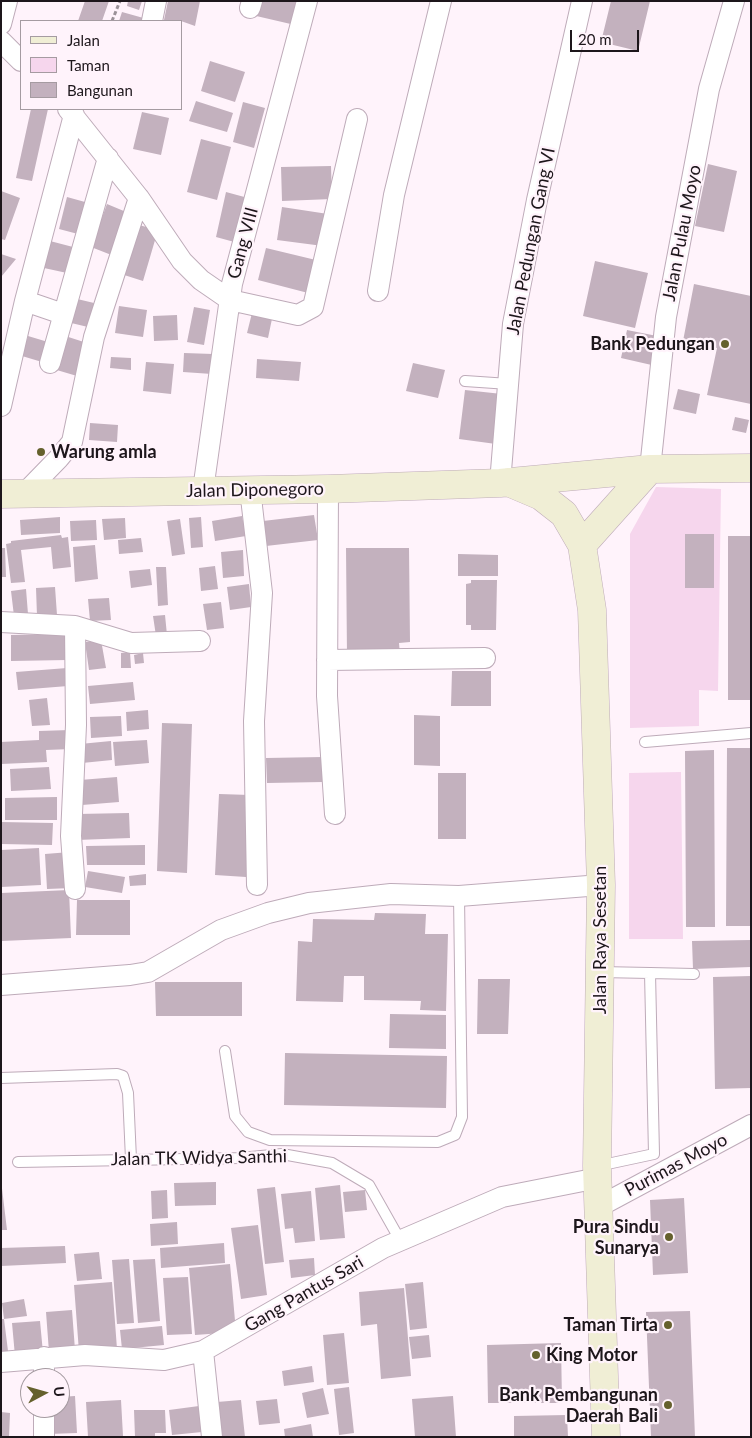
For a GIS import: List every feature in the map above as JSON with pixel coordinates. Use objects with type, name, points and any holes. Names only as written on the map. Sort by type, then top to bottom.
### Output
[{"type":"main road","points":[[504,482],[650,469],[751,468]]},
{"type":"main road","points":[[582,545],[650,469]]},
{"type":"main road","name":"Jalan Diponegoro","points":[[13,494],[328,489],[504,482]]},
{"type":"main road","name":"Jalan Raya Sesetan","points":[[504,482],[542,496],[564,514],[582,545],[592,610],[601,885],[598,1172],[606,1437]]},
{"type":"street","points":[[1,24],[7,1]]},
{"type":"street","points":[[152,20],[156,1]]},
{"type":"street","name":"Gang VIII","points":[[203,490],[232,284],[307,1]]},
{"type":"street","points":[[378,291],[394,195],[441,1]]},
{"type":"street","name":"Jalan Pedungan Gang VI","points":[[504,482],[513,324],[537,200],[582,1]]},
{"type":"street","name":"Jalan Pulau Moyo","points":[[650,469],[666,317],[709,89],[734,1]]},
{"type":"street","points":[[1,41],[20,60]]},
{"type":"street","points":[[71,112],[139,198],[182,261],[201,280],[230,300],[298,315],[313,307],[357,119]]},
{"type":"street","points":[[1,406],[71,112]]},
{"type":"street","points":[[50,362],[108,158]]},
{"type":"street","points":[[13,494],[60,458],[72,442],[94,336],[139,198]]},
{"type":"street","points":[[25,301],[64,314]]},
{"type":"street","points":[[250,489],[262,593],[254,721],[257,885]]},
{"type":"street","points":[[328,489],[327,696],[335,814]]},
{"type":"street","points":[[1,622],[75,626],[130,642],[200,641]]},
{"type":"street","points":[[74,889],[71,836],[76,725],[75,626]]},
{"type":"street","points":[[327,660],[485,658]]},
{"type":"street","points":[[1,985],[148,972],[220,930],[268,913],[309,903],[391,894],[459,896],[601,885]]},
{"type":"street","name":"Purimas Moyo","points":[[600,1206],[751,1125]]},
{"type":"street","name":"Gang Pantus Sari","points":[[1,1362],[85,1355],[164,1360],[203,1352],[400,1240],[502,1197],[598,1172]]},
{"type":"street","points":[[203,1352],[212,1437]]},
{"type":"street","points":[[44,1357],[44,1368]]},
{"type":"street","points":[[44,1418],[44,1437]]},
{"type":"lane","points":[[466,381],[509,384]]},
{"type":"lane","points":[[645,742],[751,733]]},
{"type":"lane","points":[[225,1051],[235,1116],[248,1132],[270,1140],[438,1142],[455,1135],[462,1117],[459,896]]},
{"type":"lane","points":[[600,972],[694,974]]},
{"type":"lane","points":[[598,1172],[654,1154],[650,973]]},
{"type":"lane","points":[[1,1078],[116,1074],[123,1076],[128,1092],[131,1159]]},
{"type":"lane","name":"Jalan TK Widya Santhi","points":[[18,1162],[240,1158],[282,1154],[332,1163],[369,1185],[400,1240]]},
{"type":"path","points":[[112,20],[120,1]]},
{"type":"green space","points":[[656,487],[721,489],[718,691],[699,690],[699,726],[630,728],[630,534]]},
{"type":"green space","points":[[681,772],[683,939],[629,939],[629,773]]},
{"type":"building","points":[[85,1],[109,1],[102,20],[78,20]]},
{"type":"building","points":[[128,1],[142,1],[139,10],[127,6]]},
{"type":"building","points":[[168,1],[200,1],[195,26],[182,20],[164,20]]},
{"type":"building","points":[[255,1],[301,1],[295,25],[252,15]]},
{"type":"building","points":[[611,1],[650,1],[638,51],[601,42]]},
{"type":"building","points":[[122,12],[147,19],[147,20],[119,20]]},
{"type":"building","points":[[210,61],[245,72],[235,102],[201,91]]},
{"type":"building","points":[[196,101],[233,113],[227,132],[189,121]]},
{"type":"building","points":[[243,102],[265,108],[254,148],[233,142]]},
{"type":"building","points":[[31,110],[48,110],[32,181],[16,178]]},
{"type":"building","points":[[142,112],[169,118],[161,155],[133,149]]},
{"type":"building","points":[[201,139],[231,147],[217,200],[187,192]]},
{"type":"building","points":[[708,164],[737,171],[724,232],[695,226]]},
{"type":"building","points":[[331,166],[332,199],[282,201],[281,167]]},
{"type":"building","points":[[1,191],[20,198],[5,240],[1,239]]},
{"type":"building","points":[[226,192],[248,198],[238,243],[216,237]]},
{"type":"building","points":[[67,197],[85,202],[78,234],[59,229]]},
{"type":"building","points":[[107,204],[131,214],[114,256],[91,247]]},
{"type":"building","points":[[282,207],[328,214],[323,246],[277,240]]},
{"type":"building","points":[[135,224],[158,230],[143,281],[121,274]]},
{"type":"building","points":[[50,241],[73,247],[67,273],[44,268]]},
{"type":"building","points":[[266,248],[320,261],[312,294],[258,280]]},
{"type":"building","points":[[1,254],[16,259],[1,277]]},
{"type":"building","points":[[595,261],[648,273],[635,328],[583,316]]},
{"type":"building","name":"Bank Pedungan","points":[[694,284],[751,296],[751,404],[707,395],[717,348],[683,341]]},
{"type":"building","points":[[73,298],[94,303],[88,327],[67,322]]},
{"type":"building","points":[[119,306],[147,310],[143,337],[115,333]]},
{"type":"building","points":[[194,307],[210,310],[204,345],[187,342]]},
{"type":"building","points":[[253,309],[273,314],[268,338],[247,333]]},
{"type":"building","points":[[177,315],[178,340],[154,341],[153,316]]},
{"type":"building","points":[[627,330],[662,337],[656,366],[621,358]]},
{"type":"building","points":[[59,334],[87,343],[77,376],[50,368]]},
{"type":"building","points":[[28,336],[48,342],[42,362],[22,356]]},
{"type":"building","points":[[184,353],[213,354],[212,374],[183,372]]},
{"type":"building","points":[[111,357],[131,358],[131,370],[110,368]]},
{"type":"building","points":[[257,359],[301,362],[299,381],[256,378]]},
{"type":"building","points":[[146,362],[174,364],[171,394],[143,391]]},
{"type":"building","points":[[413,363],[445,370],[438,398],[406,391]]},
{"type":"building","points":[[678,389],[700,394],[696,414],[673,409]]},
{"type":"building","points":[[465,390],[502,394],[496,444],[459,439]]},
{"type":"building","points":[[735,417],[749,420],[746,433],[732,430]]},
{"type":"building","points":[[90,423],[118,425],[117,442],[89,440]]},
{"type":"building","points":[[314,515],[318,540],[266,546],[263,521]]},
{"type":"building","points":[[242,516],[246,536],[215,541],[212,521]]},
{"type":"building","points":[[60,517],[60,533],[21,535],[20,520]]},
{"type":"building","points":[[201,517],[203,547],[191,548],[189,518]]},
{"type":"building","points":[[125,518],[126,538],[104,540],[102,519]]},
{"type":"building","points":[[180,519],[185,554],[172,556],[167,521]]},
{"type":"building","points":[[96,520],[97,540],[71,541],[70,521]]},
{"type":"building","points":[[685,534],[714,534],[714,588],[685,588]]},
{"type":"building","points":[[61,535],[62,538],[68,537],[71,567],[53,569],[51,547],[21,550],[25,582],[11,583],[6,544],[11,543],[11,541]]},
{"type":"building","points":[[728,536],[751,536],[751,700],[728,700]]},
{"type":"building","points":[[141,538],[143,552],[119,554],[118,540]]},
{"type":"building","points":[[95,545],[98,579],[75,582],[73,547]]},
{"type":"building","points":[[1,548],[5,548],[6,577],[1,577]]},
{"type":"building","points":[[346,548],[409,548],[410,642],[399,643],[400,655],[347,656]]},
{"type":"building","points":[[243,550],[244,576],[223,578],[221,552]]},
{"type":"building","points":[[458,554],[498,555],[498,576],[458,576]]},
{"type":"building","points":[[215,566],[218,589],[201,591],[199,568]]},
{"type":"building","points":[[156,567],[166,567],[168,605],[158,606]]},
{"type":"building","points":[[150,569],[152,585],[131,588],[129,571]]},
{"type":"building","points":[[471,580],[497,580],[496,630],[471,630],[471,625],[466,625],[466,584],[471,583]]},
{"type":"building","points":[[249,584],[251,607],[230,610],[227,587]]},
{"type":"building","points":[[55,587],[57,615],[37,616],[36,588]]},
{"type":"building","points":[[26,589],[28,614],[14,616],[11,591]]},
{"type":"building","points":[[109,598],[111,620],[90,621],[88,599]]},
{"type":"building","points":[[221,602],[224,628],[207,630],[203,604]]},
{"type":"building","points":[[165,615],[167,635],[156,636],[153,616]]},
{"type":"building","points":[[66,634],[67,660],[11,661],[11,635]]},
{"type":"building","points":[[101,640],[106,668],[89,670],[85,642]]},
{"type":"building","points":[[130,652],[131,668],[121,668],[121,653]]},
{"type":"building","points":[[143,653],[144,663],[135,664],[134,655]]},
{"type":"building","points":[[67,668],[68,686],[18,690],[16,672]]},
{"type":"building","points":[[452,671],[491,671],[491,706],[451,706]]},
{"type":"building","points":[[133,682],[135,700],[90,704],[88,686]]},
{"type":"building","points":[[47,698],[50,725],[32,726],[29,700]]},
{"type":"building","points":[[148,710],[149,729],[127,731],[126,712]]},
{"type":"building","points":[[414,715],[440,716],[440,766],[414,765]]},
{"type":"building","points":[[121,716],[122,736],[91,738],[90,717]]},
{"type":"building","points":[[162,723],[192,724],[187,873],[157,871]]},
{"type":"building","points":[[70,730],[71,749],[46,750],[47,762],[1,764],[1,742],[39,740],[39,731]]},
{"type":"building","points":[[147,740],[149,763],[115,766],[113,742]]},
{"type":"building","points":[[111,741],[112,760],[82,763],[80,744]]},
{"type":"building","points":[[727,748],[751,748],[751,926],[726,926]]},
{"type":"building","points":[[714,750],[715,927],[686,927],[685,751]]},
{"type":"building","points":[[323,757],[323,782],[267,783],[266,758]]},
{"type":"building","points":[[49,767],[51,789],[11,791],[10,769]]},
{"type":"building","points":[[438,773],[466,773],[466,839],[438,839]]},
{"type":"building","points":[[117,777],[119,802],[82,805],[80,780]]},
{"type":"building","points":[[219,794],[250,795],[246,877],[215,875]]},
{"type":"building","points":[[57,797],[57,820],[5,820],[5,798]]},
{"type":"building","points":[[129,813],[130,838],[77,840],[77,814]]},
{"type":"building","points":[[1,822],[53,823],[52,845],[1,844]]},
{"type":"building","points":[[145,845],[145,865],[87,865],[86,846]]},
{"type":"building","points":[[39,848],[41,885],[1,887],[1,850]]},
{"type":"building","points":[[70,852],[72,888],[47,889],[45,854]]},
{"type":"building","points":[[88,871],[125,877],[122,893],[85,887]]},
{"type":"building","points":[[146,874],[146,885],[130,886],[129,876]]},
{"type":"building","points":[[69,890],[71,938],[2,941],[1,893]]},
{"type":"building","points":[[77,900],[130,900],[130,935],[76,935]]},
{"type":"building","points":[[375,913],[426,914],[425,934],[448,934],[446,1011],[420,1010],[421,1001],[364,1000],[364,976],[344,976],[343,1002],[296,1001],[298,941],[312,942],[313,919],[374,920]]},
{"type":"building","points":[[751,940],[751,967],[693,969],[692,941]]},
{"type":"building","points":[[751,976],[751,1088],[715,1089],[713,977]]},
{"type":"building","points":[[478,979],[510,979],[508,1034],[477,1034]]},
{"type":"building","points":[[155,982],[242,982],[242,1016],[156,1016]]},
{"type":"building","points":[[390,1014],[446,1015],[446,1049],[389,1048]]},
{"type":"building","points":[[285,1053],[447,1056],[446,1108],[284,1105]]},
{"type":"building","points":[[1,1180],[7,1230],[1,1230]]},
{"type":"building","points":[[216,1182],[216,1205],[175,1206],[174,1183]]},
{"type":"building","points":[[340,1185],[345,1238],[320,1240],[315,1188]]},
{"type":"building","points":[[275,1187],[284,1262],[265,1264],[257,1189]]},
{"type":"building","points":[[167,1190],[168,1218],[152,1219],[151,1191]]},
{"type":"building","points":[[365,1190],[367,1210],[345,1212],[343,1192]]},
{"type":"building","points":[[311,1191],[315,1241],[295,1243],[293,1228],[285,1229],[281,1194]]},
{"type":"building","name":"Pura Sindu Sunarya","points":[[684,1198],[688,1273],[653,1275],[650,1200]]},
{"type":"building","points":[[177,1222],[178,1244],[151,1246],[150,1224]]},
{"type":"building","points":[[258,1225],[267,1295],[241,1299],[231,1228]]},
{"type":"building","points":[[224,1243],[225,1263],[161,1268],[160,1248]]},
{"type":"building","points":[[65,1246],[66,1263],[1,1266],[1,1248]]},
{"type":"building","points":[[99,1252],[102,1279],[77,1281],[74,1254]]},
{"type":"building","points":[[314,1258],[315,1275],[291,1278],[289,1260]]},
{"type":"building","points":[[129,1259],[134,1323],[117,1324],[112,1260]]},
{"type":"building","points":[[155,1259],[160,1321],[138,1323],[133,1260]]},
{"type":"building","points":[[230,1264],[236,1332],[195,1335],[189,1268]]},
{"type":"building","points":[[188,1277],[192,1334],[167,1335],[163,1278]]},
{"type":"building","points":[[112,1282],[117,1349],[79,1352],[74,1285]]},
{"type":"building","points":[[423,1282],[427,1328],[410,1330],[405,1284]]},
{"type":"building","points":[[404,1288],[411,1376],[381,1379],[377,1324],[361,1326],[359,1292]]},
{"type":"building","points":[[24,1299],[27,1316],[4,1319],[2,1303]]},
{"type":"building","points":[[72,1310],[75,1350],[49,1352],[46,1312]]},
{"type":"building","points":[[690,1311],[695,1437],[651,1437],[646,1312]]},
{"type":"building","points":[[1,1319],[4,1319],[9,1359],[1,1359]]},
{"type":"building","points":[[40,1321],[43,1353],[15,1356],[12,1323]]},
{"type":"building","points":[[162,1326],[164,1345],[122,1349],[120,1330]]},
{"type":"building","points":[[344,1333],[349,1383],[327,1385],[323,1335]]},
{"type":"building","points":[[429,1335],[431,1357],[412,1359],[409,1337]]},
{"type":"building","points":[[561,1343],[562,1403],[488,1403],[487,1345]]},
{"type":"building","points":[[312,1366],[314,1382],[284,1386],[282,1371]]},
{"type":"building","points":[[349,1387],[354,1433],[339,1435],[334,1389]]},
{"type":"building","points":[[323,1388],[329,1414],[307,1418],[302,1393]]},
{"type":"building","points":[[70,1396],[75,1396],[77,1433],[49,1434],[48,1418],[70,1418]]},
{"type":"building","points":[[453,1396],[456,1437],[415,1437],[412,1399]]},
{"type":"building","points":[[277,1399],[280,1423],[259,1425],[256,1401]]},
{"type":"building","points":[[121,1400],[123,1436],[88,1437],[86,1402]]},
{"type":"building","points":[[241,1400],[245,1437],[221,1437],[217,1402]]},
{"type":"building","points":[[199,1406],[202,1432],[172,1435],[169,1410]]},
{"type":"building","points":[[134,1410],[165,1410],[166,1433],[155,1433],[155,1437],[135,1437]]},
{"type":"building","points":[[1,1412],[10,1413],[9,1437],[1,1437]]},
{"type":"building","points":[[567,1415],[568,1437],[514,1437],[514,1416]]},
{"type":"building","points":[[311,1424],[313,1437],[285,1437],[284,1429]]},
{"type":"place","name":"Bank Pedungan","points":[[725,344]]},
{"type":"place","name":"Warung amla","points":[[41,452]]},
{"type":"place","name":"Pura Sindu Sunarya","points":[[669,1237]]},
{"type":"place","name":"Taman Tirta","points":[[668,1325]]},
{"type":"place","name":"King Motor","points":[[536,1355]]},
{"type":"place","name":"Bank Pembangunan Daerah Bali","points":[[668,1405]]}]
